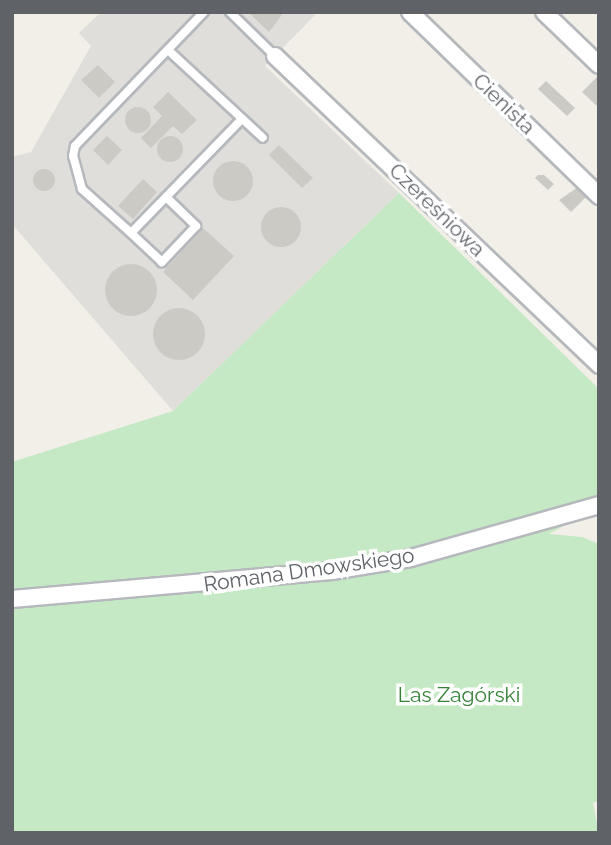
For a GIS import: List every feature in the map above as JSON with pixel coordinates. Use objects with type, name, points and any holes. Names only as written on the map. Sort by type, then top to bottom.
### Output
[{"type":"street","name":"Cienista","points":[[410,12],[599,196]]},
{"type":"street","points":[[544,12],[599,65]]},
{"type":"street","name":"Czereśniowa","points":[[275,56],[599,365]]},
{"type":"street","name":"Romana Dmowskiego","points":[[12,599],[332,571],[411,558],[599,505]]},
{"type":"lane","points":[[166,197],[196,226],[162,262],[82,189],[73,156],[75,146],[204,12]]},
{"type":"lane","points":[[230,12],[275,56]]},
{"type":"lane","points":[[168,50],[263,138]]},
{"type":"lane","points":[[131,233],[243,119]]},
{"type":"shaded area","points":[[101,12],[318,12],[265,66],[399,193],[173,411],[12,224],[12,157],[31,152],[91,46],[79,33]]},
{"type":"green space","name":"Las Zagórski","points":[[399,193],[599,389],[599,506],[549,534],[582,537],[599,544],[599,801],[593,803],[599,833],[12,833],[12,462],[173,411]]},
{"type":"building","points":[[248,12],[284,12],[269,32]]},
{"type":"building","points":[[98,65],[115,82],[99,98],[81,80]]},
{"type":"building","points":[[599,78],[599,108],[582,92]]},
{"type":"building","points":[[546,81],[575,108],[567,116],[538,89]]},
{"type":"building","points":[[168,92],[197,120],[182,134],[173,126],[151,148],[141,138],[162,116],[153,107]]},
{"type":"building","points":[[138,107],[147,111],[151,120],[147,129],[138,133],[129,129],[125,120],[129,111]]},
{"type":"building","points":[[107,136],[122,150],[108,165],[93,150]]},
{"type":"building","points":[[170,136],[179,140],[183,149],[179,158],[170,162],[161,158],[157,149],[161,140]]},
{"type":"building","points":[[279,145],[313,178],[302,188],[269,155]]},
{"type":"building","points":[[233,161],[241,162],[247,167],[252,173],[252,189],[247,195],[241,200],[233,201],[225,200],[219,195],[214,189],[213,181],[214,173],[219,167],[225,162]]},
{"type":"building","points":[[44,169],[52,172],[55,180],[52,188],[44,191],[36,188],[33,180],[36,172]]},
{"type":"building","points":[[544,175],[554,184],[548,190],[535,178]]},
{"type":"building","points":[[143,179],[157,192],[133,219],[118,206]]},
{"type":"building","points":[[578,187],[587,196],[571,212],[559,200]]},
{"type":"building","points":[[281,207],[289,208],[295,213],[300,219],[300,235],[295,241],[289,246],[281,247],[273,246],[267,241],[262,235],[261,227],[262,219],[267,213],[273,208]]},
{"type":"building","points":[[203,228],[234,256],[193,300],[163,272]]},
{"type":"building","points":[[131,264],[141,266],[149,272],[155,280],[155,300],[149,308],[141,314],[131,316],[121,314],[113,308],[107,300],[105,290],[107,280],[113,272],[121,266]]},
{"type":"building","points":[[179,308],[189,310],[197,316],[203,324],[203,344],[197,352],[189,358],[179,360],[169,358],[161,352],[155,344],[153,334],[155,324],[161,316],[169,310]]}]
